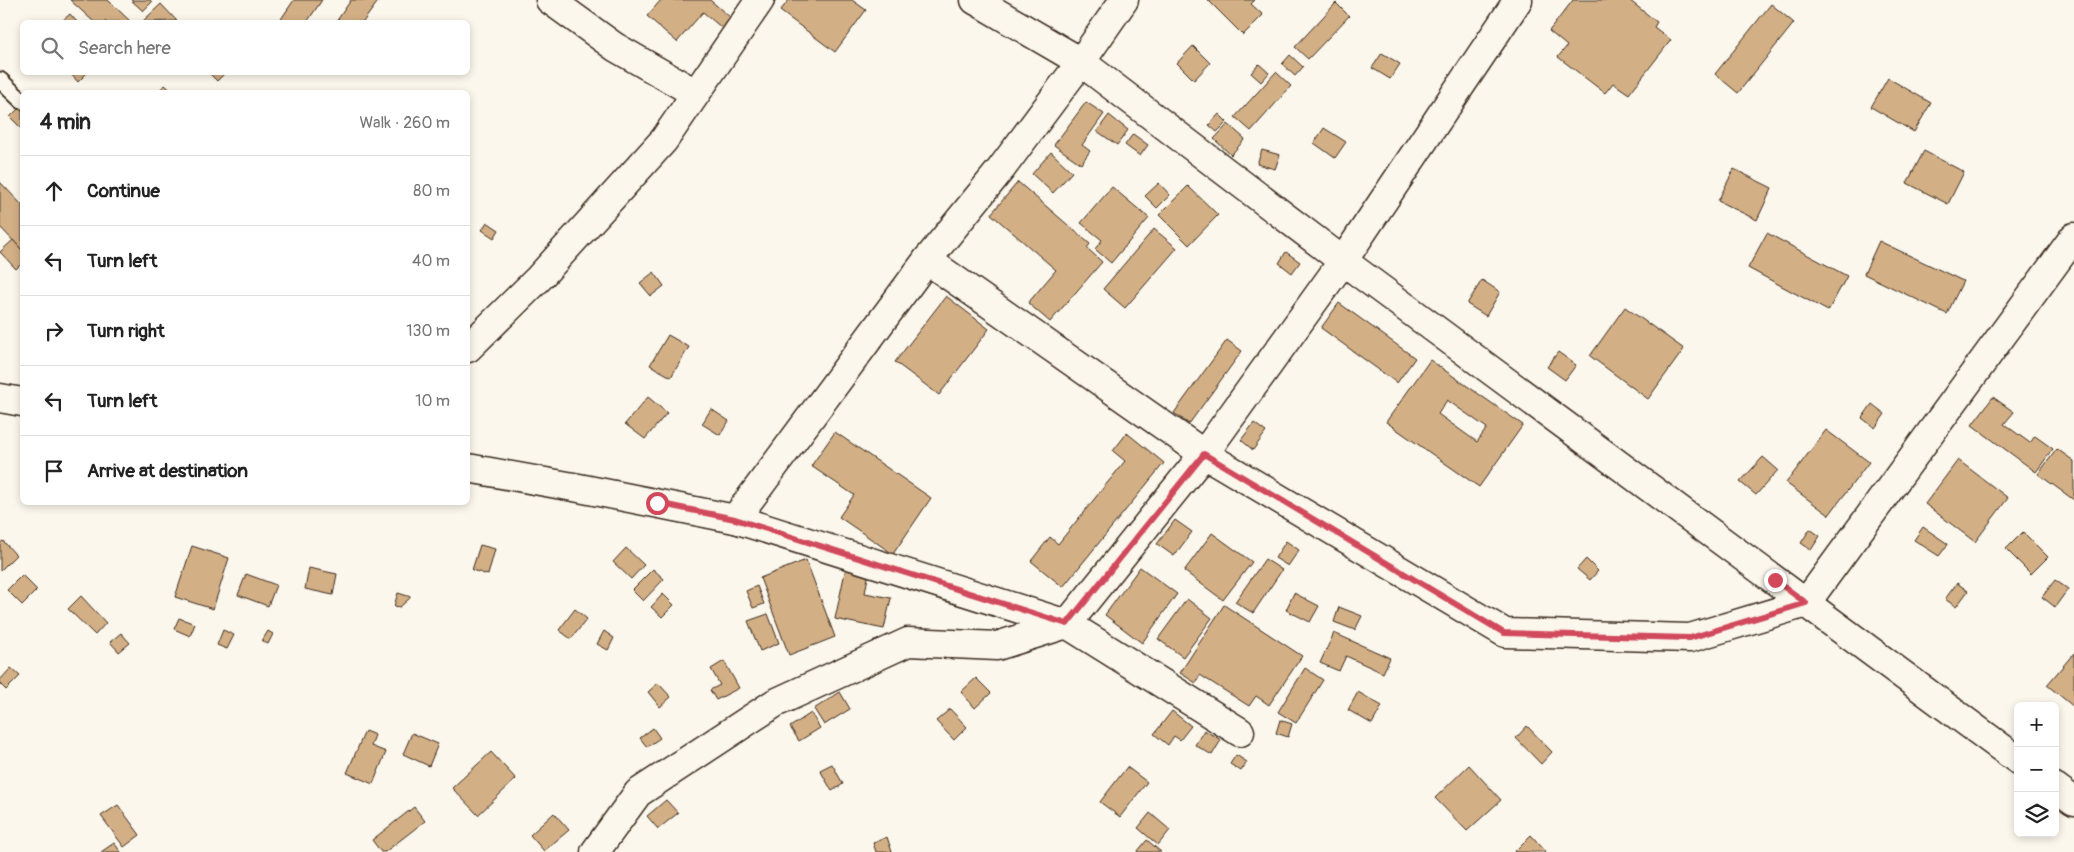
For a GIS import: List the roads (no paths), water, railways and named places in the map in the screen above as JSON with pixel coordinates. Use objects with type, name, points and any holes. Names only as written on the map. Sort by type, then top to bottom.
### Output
[{"type":"street","points":[[550,0],[615,47],[695,93]]},
{"type":"street","points":[[470,346],[539,278],[664,140],[760,0]]},
{"type":"street","points":[[975,0],[1081,62],[1343,261],[2014,757]]},
{"type":"street","points":[[735,519],[927,260],[1001,169],[1081,62],[1124,0]]},
{"type":"street","points":[[594,852],[638,793],[775,703],[908,642],[997,646],[1067,624],[1204,454],[1343,261],[1518,0]]},
{"type":"street","points":[[927,260],[1204,454],[1504,633],[1690,638],[1806,603],[2074,237]]},
{"type":"street","points":[[0,398],[20,402]]},
{"type":"street","points":[[470,468],[735,519],[1067,624],[1240,732]]},
{"type":"street","points":[[2059,790],[2074,801]]},
{"type":"lane","points":[[0,80],[20,98]]}]
